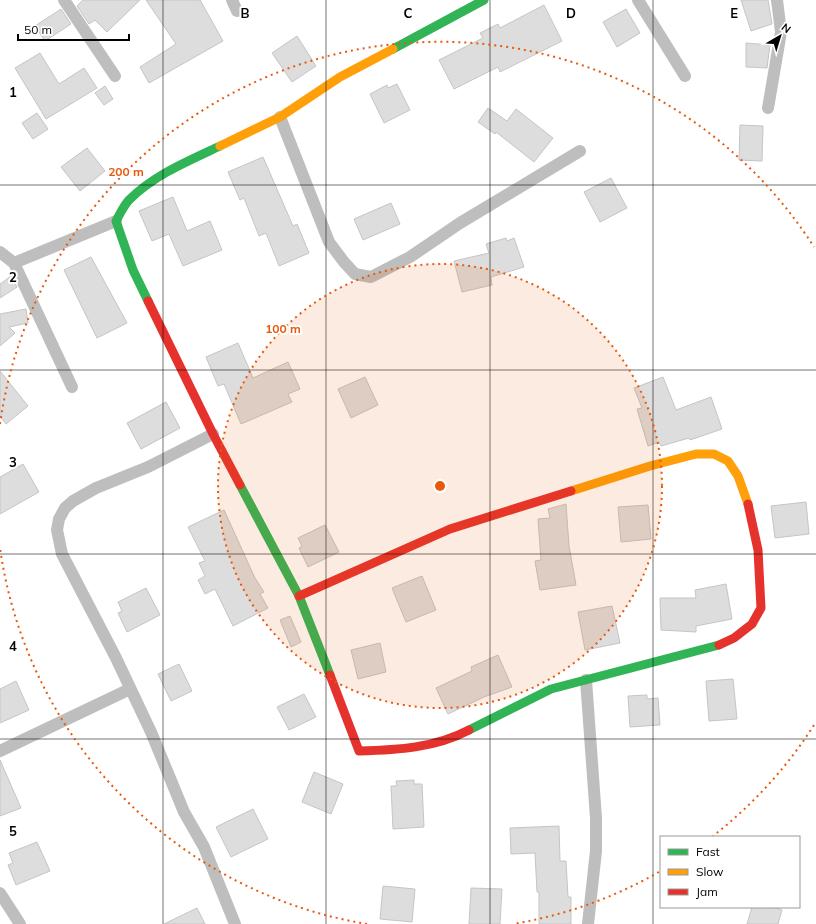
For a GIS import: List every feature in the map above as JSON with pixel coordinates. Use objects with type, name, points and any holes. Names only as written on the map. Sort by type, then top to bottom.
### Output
[{"type":"street","points":[[64,0],[116,76]]},
{"type":"street","points":[[232,0],[237,12]]},
{"type":"street","points":[[14,263],[116,221],[128,201],[149,183],[178,166],[280,117],[340,77],[484,0]]},
{"type":"street","points":[[638,0],[685,76]]},
{"type":"street","points":[[768,108],[781,32],[778,0]]},
{"type":"street","points":[[280,117],[329,242],[355,274],[372,277],[410,257],[460,223],[580,151]]},
{"type":"street","points":[[116,221],[133,270],[213,434],[299,596],[359,751],[400,750],[452,739],[551,689],[718,646],[734,638],[752,624],[761,608],[758,550],[748,505],[738,476],[728,461],[714,454],[696,454],[604,480],[450,529],[299,596]]},
{"type":"street","points":[[0,252],[14,263],[72,387]]},
{"type":"street","points":[[213,434],[148,467],[96,488],[73,501],[65,508],[59,519],[57,530],[62,554],[151,732],[184,812],[204,847],[235,924]]},
{"type":"street","points":[[586,680],[596,818],[596,850],[588,924]]},
{"type":"street","points":[[0,751],[130,689]]},
{"type":"street","points":[[0,893],[20,924]]},
{"type":"building","points":[[83,0],[140,0],[107,32],[95,20],[89,24],[77,6]]},
{"type":"building","points":[[146,0],[200,0],[223,41],[149,83],[140,67],[176,44]]},
{"type":"building","points":[[741,0],[768,0],[772,24],[751,31]]},
{"type":"building","points":[[544,5],[562,41],[500,72],[498,67],[454,89],[439,60],[483,38],[480,33],[498,24],[500,28]]},
{"type":"building","points":[[61,9],[71,24],[45,41],[35,26]]},
{"type":"building","points":[[626,9],[640,33],[617,47],[603,22]]},
{"type":"building","points":[[297,36],[316,66],[292,82],[272,53]]},
{"type":"building","points":[[746,43],[770,45],[767,68],[746,67]]},
{"type":"building","points":[[40,53],[59,84],[84,68],[97,88],[46,119],[15,68]]},
{"type":"building","points":[[397,84],[410,110],[384,123],[370,94],[387,85],[388,88]]},
{"type":"building","points":[[105,86],[113,99],[104,105],[95,93]]},
{"type":"building","points":[[488,108],[507,121],[516,109],[553,138],[534,162],[496,132],[495,134],[478,122]]},
{"type":"building","points":[[37,113],[48,129],[33,139],[22,123]]},
{"type":"building","points":[[740,125],[763,126],[762,161],[739,160]]},
{"type":"building","points":[[87,148],[105,171],[80,191],[61,167]]},
{"type":"building","points":[[263,157],[293,226],[297,224],[309,253],[279,266],[266,233],[259,236],[244,198],[240,200],[228,172]]},
{"type":"building","points":[[611,178],[627,208],[600,222],[584,192]]},
{"type":"building","points":[[173,197],[187,231],[210,221],[222,250],[183,266],[169,234],[152,241],[139,211]]},
{"type":"building","points":[[391,203],[400,224],[363,240],[354,219]]},
{"type":"building","points":[[506,238],[507,241],[514,238],[524,267],[491,277],[492,285],[462,292],[454,261],[489,253],[486,244]]},
{"type":"building","points":[[91,257],[127,323],[97,338],[64,270]]},
{"type":"building","points":[[11,276],[17,287],[0,298],[0,284]]},
{"type":"building","points":[[26,309],[28,323],[9,327],[15,333],[0,346],[0,314]]},
{"type":"building","points":[[238,343],[253,378],[288,362],[300,389],[288,394],[292,402],[241,424],[224,384],[218,386],[206,357]]},
{"type":"building","points":[[0,371],[28,406],[6,424],[0,416]]},
{"type":"building","points":[[365,377],[378,405],[351,418],[338,389]]},
{"type":"building","points":[[663,377],[676,410],[711,397],[722,429],[690,440],[689,438],[661,446],[659,442],[648,446],[637,409],[642,408],[634,388]]},
{"type":"building","points":[[166,402],[180,428],[141,449],[127,423]]},
{"type":"building","points":[[23,464],[39,492],[0,514],[0,477]]},
{"type":"building","points":[[806,502],[809,534],[775,538],[771,506]]},
{"type":"building","points":[[566,504],[569,546],[576,585],[540,590],[535,561],[541,560],[538,519],[550,518],[548,509]]},
{"type":"building","points":[[648,505],[651,539],[621,542],[618,507]]},
{"type":"building","points":[[224,510],[255,578],[264,592],[260,594],[268,608],[233,626],[215,589],[205,594],[198,580],[205,576],[199,563],[205,561],[188,527]]},
{"type":"building","points":[[325,525],[339,552],[308,567],[299,548],[302,546],[298,538]]},
{"type":"building","points":[[422,576],[436,610],[406,622],[392,588]]},
{"type":"building","points":[[726,584],[732,619],[696,626],[696,632],[661,630],[660,598],[696,598],[695,590]]},
{"type":"building","points":[[146,588],[160,615],[127,632],[118,613],[122,611],[118,602]]},
{"type":"building","points":[[612,606],[620,643],[585,650],[578,612]]},
{"type":"building","points":[[290,616],[301,642],[291,647],[280,620]]},
{"type":"building","points":[[380,643],[386,672],[358,679],[351,650]]},
{"type":"building","points":[[498,655],[512,687],[484,697],[448,714],[436,688],[472,671],[471,667]]},
{"type":"building","points":[[179,664],[192,691],[171,701],[158,674]]},
{"type":"building","points":[[733,679],[737,719],[709,721],[706,681]]},
{"type":"building","points":[[16,681],[29,710],[0,723],[0,689]]},
{"type":"building","points":[[304,694],[316,717],[289,730],[277,707]]},
{"type":"building","points":[[647,695],[647,699],[658,698],[660,725],[630,727],[628,696]]},
{"type":"building","points":[[0,760],[21,808],[0,816]]},
{"type":"building","points":[[314,772],[343,784],[331,814],[302,802]]},
{"type":"building","points":[[414,780],[414,784],[422,784],[424,827],[393,829],[391,786],[397,786],[396,781]]},
{"type":"building","points":[[253,809],[268,839],[231,857],[216,827]]},
{"type":"building","points":[[559,826],[560,861],[566,861],[568,897],[571,897],[571,924],[539,924],[539,892],[537,892],[535,853],[511,854],[510,828]]},
{"type":"building","points":[[37,842],[50,871],[16,885],[8,865],[13,863],[9,853]]},
{"type":"building","points":[[383,886],[415,889],[412,922],[380,919]]},
{"type":"building","points":[[471,888],[502,889],[500,924],[469,924]]},
{"type":"building","points":[[197,908],[205,924],[164,924]]},
{"type":"building","points":[[752,908],[776,908],[782,910],[778,924],[747,924]]},
{"type":"traffic: fast","points":[[393,49],[484,0]]},
{"type":"traffic: fast","points":[[148,301],[133,270],[116,221],[127,202],[149,183],[172,169],[220,146]]},
{"type":"traffic: fast","points":[[240,485],[299,596],[330,675]]},
{"type":"traffic: fast","points":[[469,730],[551,689],[719,645]]},
{"type":"traffic: slow","points":[[220,146],[280,117],[340,77],[393,49]]},
{"type":"traffic: slow","points":[[571,491],[650,466],[696,454],[714,454],[728,461],[738,476],[748,504]]},
{"type":"traffic: jam","points":[[148,301],[213,434],[240,485]]},
{"type":"traffic: jam","points":[[299,596],[450,529],[571,491]]},
{"type":"traffic: jam","points":[[719,645],[734,638],[752,624],[761,608],[758,550],[748,504]]},
{"type":"traffic: jam","points":[[330,675],[359,751],[416,747],[443,741],[469,730]]}]
